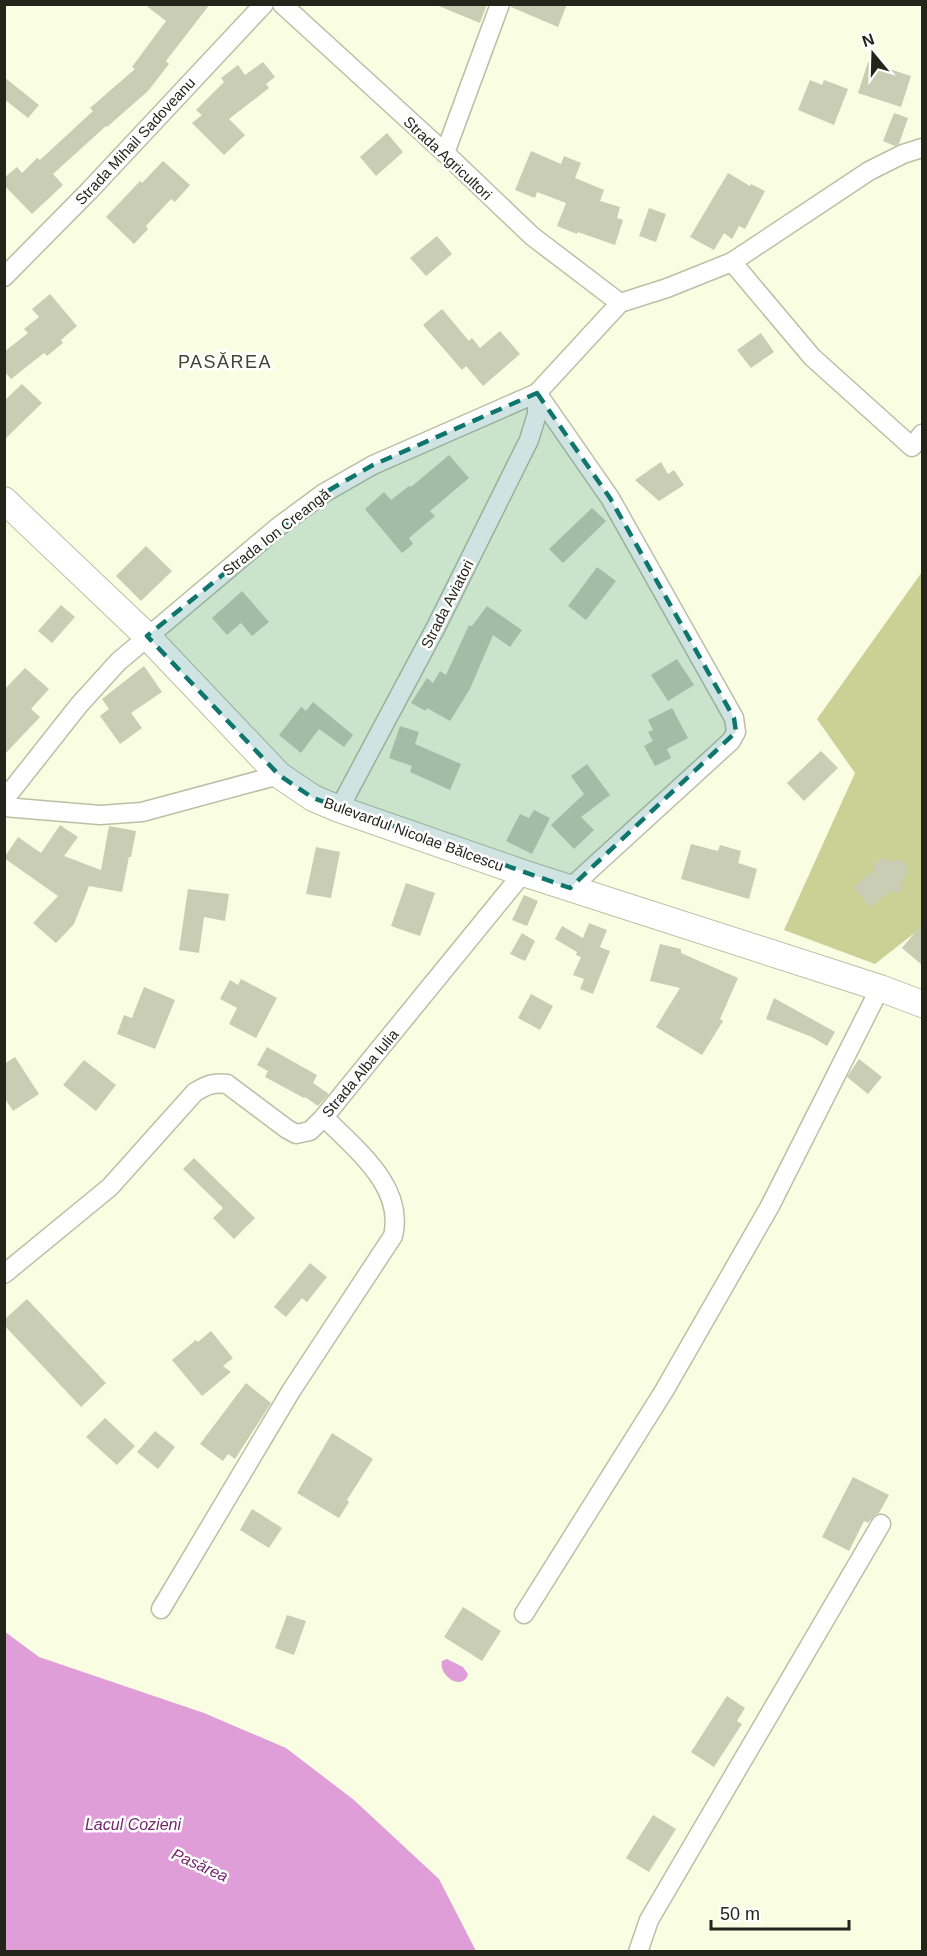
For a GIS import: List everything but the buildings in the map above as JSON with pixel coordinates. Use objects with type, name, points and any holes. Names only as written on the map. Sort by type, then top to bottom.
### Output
[{"type":"main road","name":"Bulevardul Nicolae Bălcescu","points":[[4,500],[147,636],[279,775],[313,798],[523,873],[880,988],[922,1004]]},
{"type":"street","name":"Strada Mihail Sadoveanu","points":[[4,277],[89,191],[264,4]]},
{"type":"street","name":"Strada Agricultori","points":[[282,4],[532,236],[620,303]]},
{"type":"street","points":[[301,22],[308,4]]},
{"type":"street","points":[[445,153],[500,4]]},
{"type":"street","points":[[620,303],[667,288],[732,262],[869,171],[903,154],[922,148]]},
{"type":"street","points":[[732,262],[812,357],[912,447],[922,434]]},
{"type":"street","name":"Strada Ion Creangă","points":[[4,800],[79,705],[118,662],[278,527],[324,493],[373,465],[537,393],[620,303]]},
{"type":"street","points":[[537,393],[610,498],[734,718],[736,732],[731,741],[570,888]]},
{"type":"street","name":"Strada Aviatori","points":[[339,809],[420,658],[496,508],[528,440],[537,414],[537,393]]},
{"type":"street","points":[[4,807],[100,815],[142,812],[279,775]]},
{"type":"street","name":"Strada Alba Iulia","points":[[4,1274],[110,1187],[195,1092],[206,1085],[217,1082],[227,1084],[287,1129],[296,1134],[310,1131],[324,1117],[523,873]]},
{"type":"street","points":[[524,1614],[664,1391],[770,1206],[880,988]]},
{"type":"street","points":[[161,1609],[291,1391],[393,1236],[396,1224],[395,1208],[386,1187],[372,1166],[324,1117]]},
{"type":"street","points":[[638,1952],[649,1920],[881,1524]]},
{"type":"highlighted area","points":[[537,393],[610,498],[734,718],[736,732],[570,888],[313,798],[279,775],[147,636],[324,493],[373,465]]},
{"type":"green space","points":[[922,572],[922,927],[875,964],[784,930],[855,773],[817,719]]},
{"type":"water","name":"Lacul Cozieni","points":[[4,1631],[39,1657],[204,1713],[286,1748],[354,1800],[439,1879],[476,1951],[5,1951]]},
{"type":"water","points":[[447,1659],[463,1667],[468,1674],[461,1682],[452,1680],[444,1672],[442,1661]]},
{"type":"district","name":"PASĂREA","points":[[225,362]]},
{"type":"water label","name":"Pasărea","points":[[200,1865]]}]
